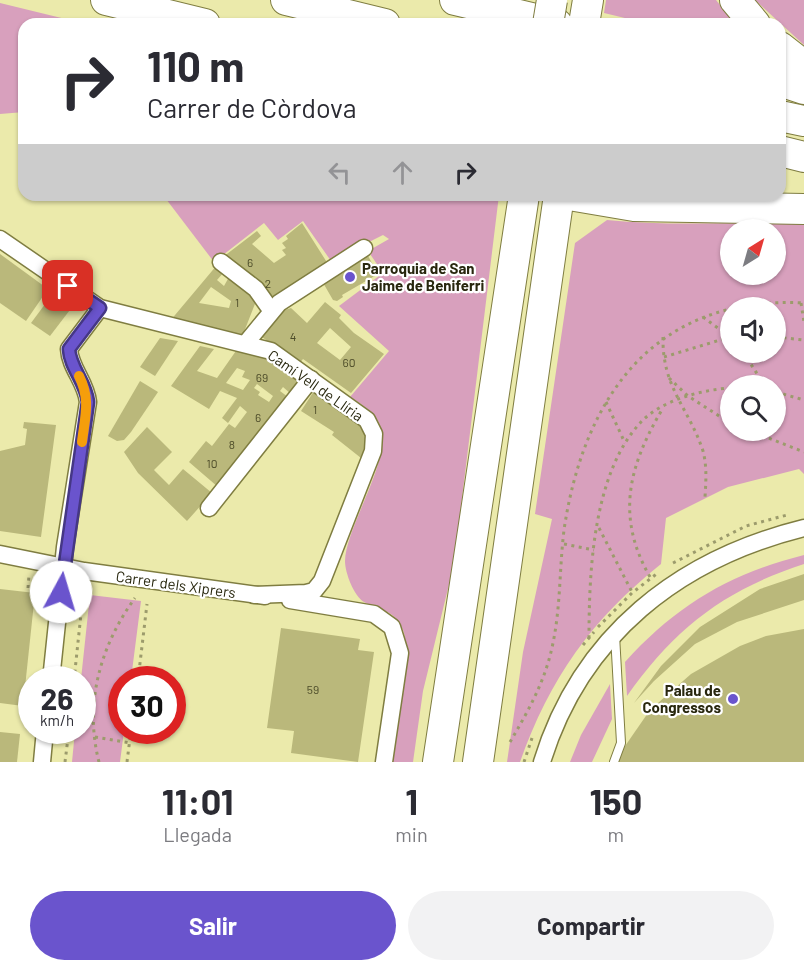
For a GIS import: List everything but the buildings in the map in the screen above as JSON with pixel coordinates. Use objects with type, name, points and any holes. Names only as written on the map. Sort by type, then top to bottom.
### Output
[{"type":"highway","points":[[106,0],[180,18]]},
{"type":"highway","points":[[286,0],[362,18]]},
{"type":"highway","points":[[382,0],[386,18]]},
{"type":"highway","points":[[455,0],[532,18]]},
{"type":"highway","points":[[549,18],[552,0]]},
{"type":"highway","points":[[585,18],[588,0]]},
{"type":"highway","points":[[735,0],[750,18]]},
{"type":"highway","points":[[786,52],[804,66]]},
{"type":"highway","points":[[786,83],[804,89]]},
{"type":"highway","points":[[786,118],[804,122]]},
{"type":"highway","points":[[786,153],[804,157]]},
{"type":"highway","points":[[438,762],[523,201]]},
{"type":"highway","points":[[478,762],[558,201]]},
{"type":"highway","points":[[604,201],[634,206],[804,209]]},
{"type":"street","name":"Camí Vell de Llíria","points":[[0,239],[100,308],[246,343],[276,354],[367,420],[375,443],[322,581],[315,590]]},
{"type":"street","points":[[246,343],[272,306],[364,248]]},
{"type":"street","points":[[221,262],[256,289],[272,306]]},
{"type":"street","points":[[52,666],[63,566],[88,402],[84,386],[69,358],[69,349],[100,308]]},
{"type":"street","points":[[209,508],[311,379]]},
{"type":"street","points":[[543,762],[562,711],[580,680],[615,633],[661,591],[708,562],[741,546],[804,528]]},
{"type":"street","name":"Carrer dels Xiprers","points":[[0,554],[63,566],[374,614],[392,627],[400,652],[384,762]]},
{"type":"street","name":"Carrer dels Xiprers","points":[[0,564],[30,568],[63,566]]},
{"type":"street","name":"Carrer dels Xiprers","points":[[254,595],[306,593],[315,590]]},
{"type":"street","points":[[42,762],[44,744]]},
{"type":"lane","points":[[614,762],[621,743],[615,633]]},
{"type":"path","points":[[510,742],[533,703],[551,653],[561,593],[563,544],[570,500],[579,462],[589,435],[606,402],[635,365],[663,338],[703,317],[739,306],[803,303],[804,322]]},
{"type":"path","points":[[703,317],[720,330]]},
{"type":"path","points":[[663,338],[668,377],[702,450],[706,477],[705,497]]},
{"type":"path","points":[[786,338],[804,340]]},
{"type":"path","points":[[664,357],[720,341]]},
{"type":"path","points":[[668,377],[688,396],[720,417]]},
{"type":"path","points":[[589,638],[589,595],[598,527],[608,482],[625,443],[642,421],[664,407],[688,396],[720,390]]},
{"type":"path","points":[[786,395],[804,400]]},
{"type":"path","points":[[606,402],[625,443]]},
{"type":"path","points":[[650,577],[638,551],[629,498],[636,460],[664,407]]},
{"type":"path","points":[[776,441],[804,452]]},
{"type":"path","points":[[598,527],[632,593]]},
{"type":"path","points":[[563,544],[594,550]]},
{"type":"path","points":[[28,588],[30,568]]},
{"type":"path","points":[[75,666],[83,595]]},
{"type":"path","points":[[96,681],[100,663],[120,620],[135,598]]},
{"type":"path","points":[[140,666],[147,604]]},
{"type":"path","points":[[96,743],[99,762]]},
{"type":"path","points":[[65,762],[67,744]]},
{"type":"path","points":[[128,762],[130,744]]},
{"type":"shaded area","points":[[606,0],[716,0],[730,18],[625,18],[604,13]]},
{"type":"shaded area","points":[[755,0],[804,0],[804,45],[786,28],[786,18],[775,18]]},
{"type":"shaded area","points":[[0,3],[61,18],[18,18],[18,112],[0,114]]},
{"type":"shaded area","points":[[168,201],[498,201],[454,564],[423,691],[413,762],[390,762],[404,674],[403,630],[391,614],[360,599],[351,584],[345,561],[353,528],[376,470],[381,452],[382,435],[375,417],[350,397],[389,351],[339,306],[383,273],[368,251],[389,239],[383,235],[331,261],[303,221],[278,240],[264,223],[214,262]]},
{"type":"shaded area","points":[[607,220],[720,223],[720,285],[786,285],[786,224],[804,224],[804,474],[799,469],[728,487],[666,518],[661,564],[614,607],[576,652],[559,677],[545,704],[520,762],[507,762],[523,652],[552,519],[535,514],[575,243]]},
{"type":"shaded area","points":[[804,555],[804,564],[749,586],[704,614],[664,650],[627,696],[625,662],[664,624],[706,594],[728,582]]},
{"type":"shaded area","points":[[90,595],[141,601],[133,666],[108,666],[108,744],[122,744],[120,762],[72,762],[74,744],[96,744],[96,666],[82,666]]},
{"type":"shaded area","points":[[610,684],[612,719],[592,762],[570,762],[581,735]]},
{"type":"slow traffic","points":[[79,376],[88,402],[82,442]]},
{"type":"place","name":"Parroquia de San Jaime de Beniferri","points":[[350,277]]},
{"type":"place","name":"Palau de Congressos","points":[[733,699]]},
{"type":"route","points":[[61,592],[65,547],[88,402],[84,386],[69,358],[69,349],[72,342],[100,308],[68,286]]}]
